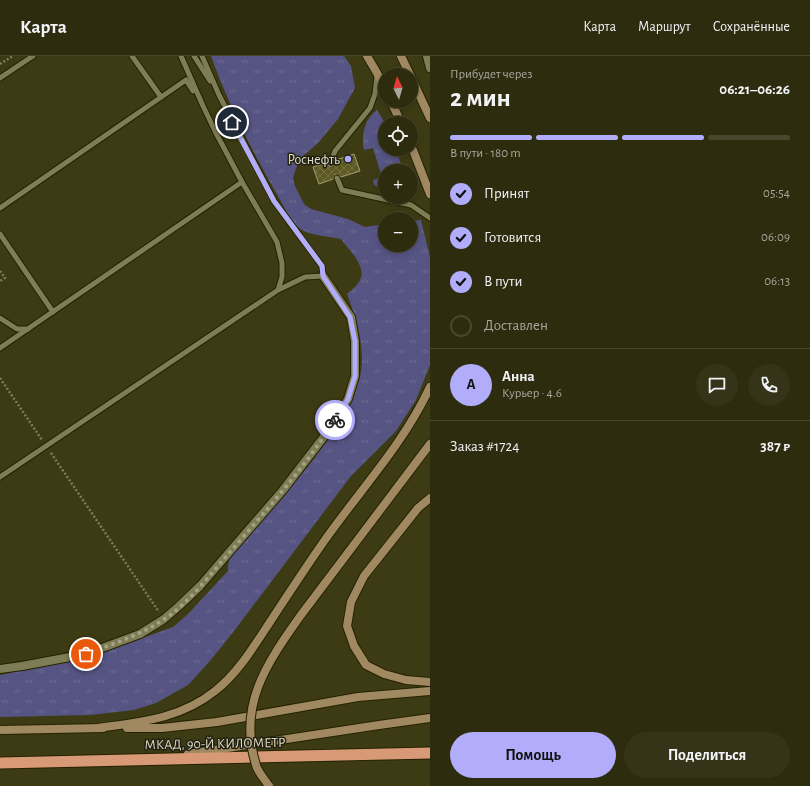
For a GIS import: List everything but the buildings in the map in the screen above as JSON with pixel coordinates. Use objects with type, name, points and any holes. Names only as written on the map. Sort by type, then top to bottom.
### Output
[{"type":"highway","name":"МКАД, 90-Й КИЛОМЕТР","points":[[0,763],[430,753]]},
{"type":"main road","points":[[367,56],[377,73]]},
{"type":"main road","points":[[401,56],[407,68]]},
{"type":"main road","points":[[418,91],[430,118]]},
{"type":"main road","points":[[415,156],[430,194]]},
{"type":"main road","points":[[98,728],[157,719],[181,712],[215,691],[233,674],[255,645],[321,546],[400,440],[420,409],[430,387]]},
{"type":"main road","points":[[269,786],[258,768],[251,738],[251,709],[262,675],[278,647],[301,615],[430,444]]},
{"type":"main road","points":[[430,498],[418,508],[364,576],[350,602],[347,626],[354,646],[366,665],[384,674],[406,680],[430,682]]},
{"type":"main road","points":[[0,730],[162,728],[217,722],[358,697],[430,691]]},
{"type":"main road","points":[[154,760],[430,718]]},
{"type":"street","points":[[427,56],[430,68]]},
{"type":"street","points":[[0,669],[86,654],[140,634],[164,619],[200,586],[278,495],[323,438],[348,399],[355,376],[355,341],[350,317],[323,276]]},
{"type":"lane","points":[[0,78],[33,56]]},
{"type":"lane","points":[[132,56],[161,97]]},
{"type":"lane","points":[[181,56],[203,106],[242,182],[277,242],[282,263],[282,277],[278,290]]},
{"type":"lane","points":[[0,477],[278,290],[305,277],[323,276],[322,266],[274,201],[218,95],[194,56]]},
{"type":"lane","points":[[202,56],[218,95]]},
{"type":"lane","points":[[331,162],[335,151],[370,108],[375,94],[377,73]]},
{"type":"lane","points":[[0,208],[186,80],[203,106]]},
{"type":"lane","points":[[337,178],[342,190],[411,205],[430,218]]},
{"type":"lane","points":[[0,348],[242,182]]},
{"type":"lane","points":[[0,234],[53,312]]},
{"type":"lane","points":[[0,318],[17,329],[29,329]]},
{"type":"path","points":[[0,64],[13,56]]},
{"type":"path","points":[[0,271],[5,278],[0,281]]},
{"type":"path","points":[[0,378],[164,619]]},
{"type":"green space","points":[[211,56],[344,56],[351,66],[355,88],[338,119],[318,143],[302,157],[293,178],[295,186],[304,204],[311,209],[348,219],[365,227],[378,225],[378,252],[418,252],[418,220],[421,220],[430,257],[430,365],[416,400],[396,431],[351,476],[234,631],[188,685],[156,703],[134,710],[90,715],[0,717],[0,675],[99,654],[173,627],[188,614],[228,571],[230,556],[291,488],[324,445],[347,410],[359,382],[362,362],[361,342],[354,313],[347,294],[360,280],[361,269],[359,264],[341,239],[315,235],[298,228],[286,211],[260,164],[226,93]]},
{"type":"green space","points":[[377,110],[381,116],[378,116],[378,156],[398,156],[401,164],[378,164],[373,148],[364,150],[364,128],[369,118]]},
{"type":"green space","points":[[378,178],[378,187],[374,185],[373,180]]},
{"type":"way so far","points":[[86,654],[140,634],[164,619],[179,606],[200,586],[283,490],[335,420]]},
{"type":"place","name":"Роснефть","points":[[348,159]]},
{"type":"route","points":[[232,122],[274,201],[322,266],[323,276],[350,317],[355,341],[355,376],[348,399],[335,420]]}]
